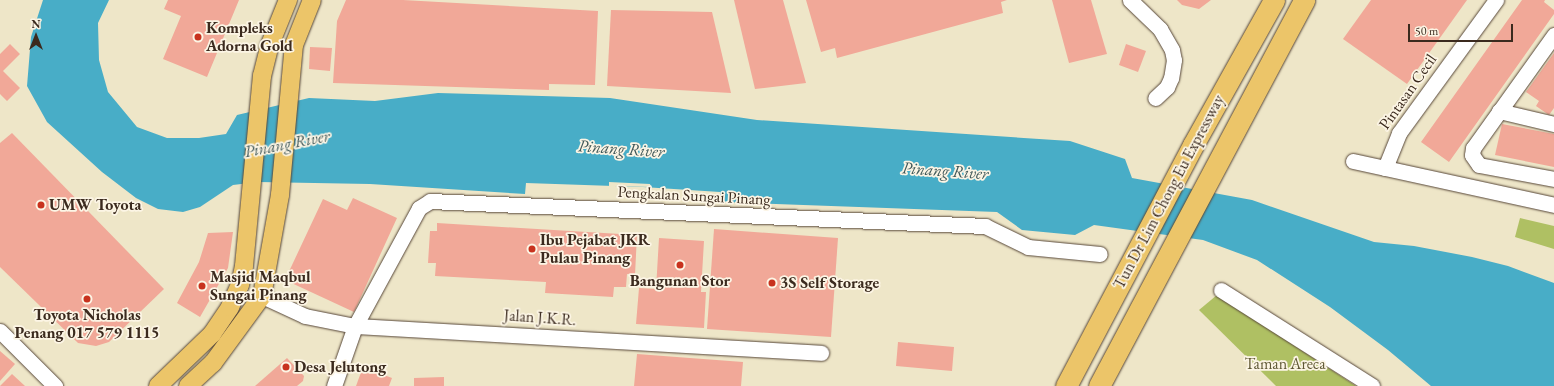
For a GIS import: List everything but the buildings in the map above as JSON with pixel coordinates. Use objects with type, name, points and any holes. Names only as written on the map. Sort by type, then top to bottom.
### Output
[{"type":"highway","name":"Tun Dr Lim Chong Eu Expressway","points":[[1069,382],[1193,145],[1274,0]]},
{"type":"highway","name":"Tun Dr Lim Chong Eu Expressway","points":[[1098,386],[1304,0]]},
{"type":"main road","points":[[158,386],[212,334],[230,307],[244,266],[262,76],[269,47],[288,0]]},
{"type":"main road","points":[[188,386],[213,363],[262,296],[280,195],[294,45],[312,0]]},
{"type":"street","points":[[1130,0],[1160,29],[1172,50],[1174,60],[1171,78],[1167,87],[1156,98]]},
{"type":"street","name":"Pintasan Cecil","points":[[1385,168],[1399,133],[1496,0]]},
{"type":"street","points":[[1554,35],[1473,148],[1474,161],[1480,165],[1554,179]]},
{"type":"street","points":[[1499,111],[1554,124]]},
{"type":"street","points":[[1353,161],[1554,205]]},
{"type":"street","name":"Pengkalan Sungai Pinang","points":[[334,386],[355,326],[419,208],[430,201],[985,226],[1028,247],[1100,254]]},
{"type":"street","points":[[1221,290],[1372,386]]},
{"type":"street","name":"Jalan J.K.R.","points":[[262,296],[305,316],[355,326],[821,353]]},
{"type":"street","points":[[0,331],[55,386]]},
{"type":"green space","points":[[1520,218],[1554,226],[1554,249],[1515,237]]},
{"type":"green space","name":"Taman Areca","points":[[1217,295],[1356,386],[1276,386],[1199,310]]},
{"type":"water","name":"Pinang River","points":[[43,0],[109,0],[98,23],[99,60],[108,92],[137,127],[167,138],[199,138],[226,134],[237,115],[309,98],[375,101],[438,93],[610,98],[757,120],[1070,141],[1125,159],[1132,178],[1252,200],[1374,242],[1414,246],[1472,257],[1508,266],[1554,283],[1554,386],[1431,386],[1388,350],[1330,307],[1257,260],[1203,240],[1094,225],[1075,235],[1022,230],[997,212],[720,202],[720,192],[643,187],[526,183],[525,194],[370,184],[259,182],[233,185],[200,207],[183,212],[158,209],[136,198],[102,172],[47,122],[27,86],[31,37]]},
{"type":"pier","points":[[609,182],[650,184],[651,187],[609,186]]},
{"type":"place","name":"Kompleks Adorna Gold","points":[[198,37]]},
{"type":"place","name":"UMW Toyota","points":[[41,205]]},
{"type":"place","name":"Ibu Pejabat JKR Pulau Pinang","points":[[532,249]]},
{"type":"place","name":"Bangunan Stor","points":[[680,265]]},
{"type":"place","name":"3S Self Storage","points":[[772,283]]},
{"type":"place","name":"Masjid Maqbul Sungai Pinang","points":[[202,286]]},
{"type":"place","name":"Toyota Nicholas Penang 017 579 1115","points":[[87,299]]},
{"type":"place","name":"Desa Jelutong","points":[[286,367]]}]
